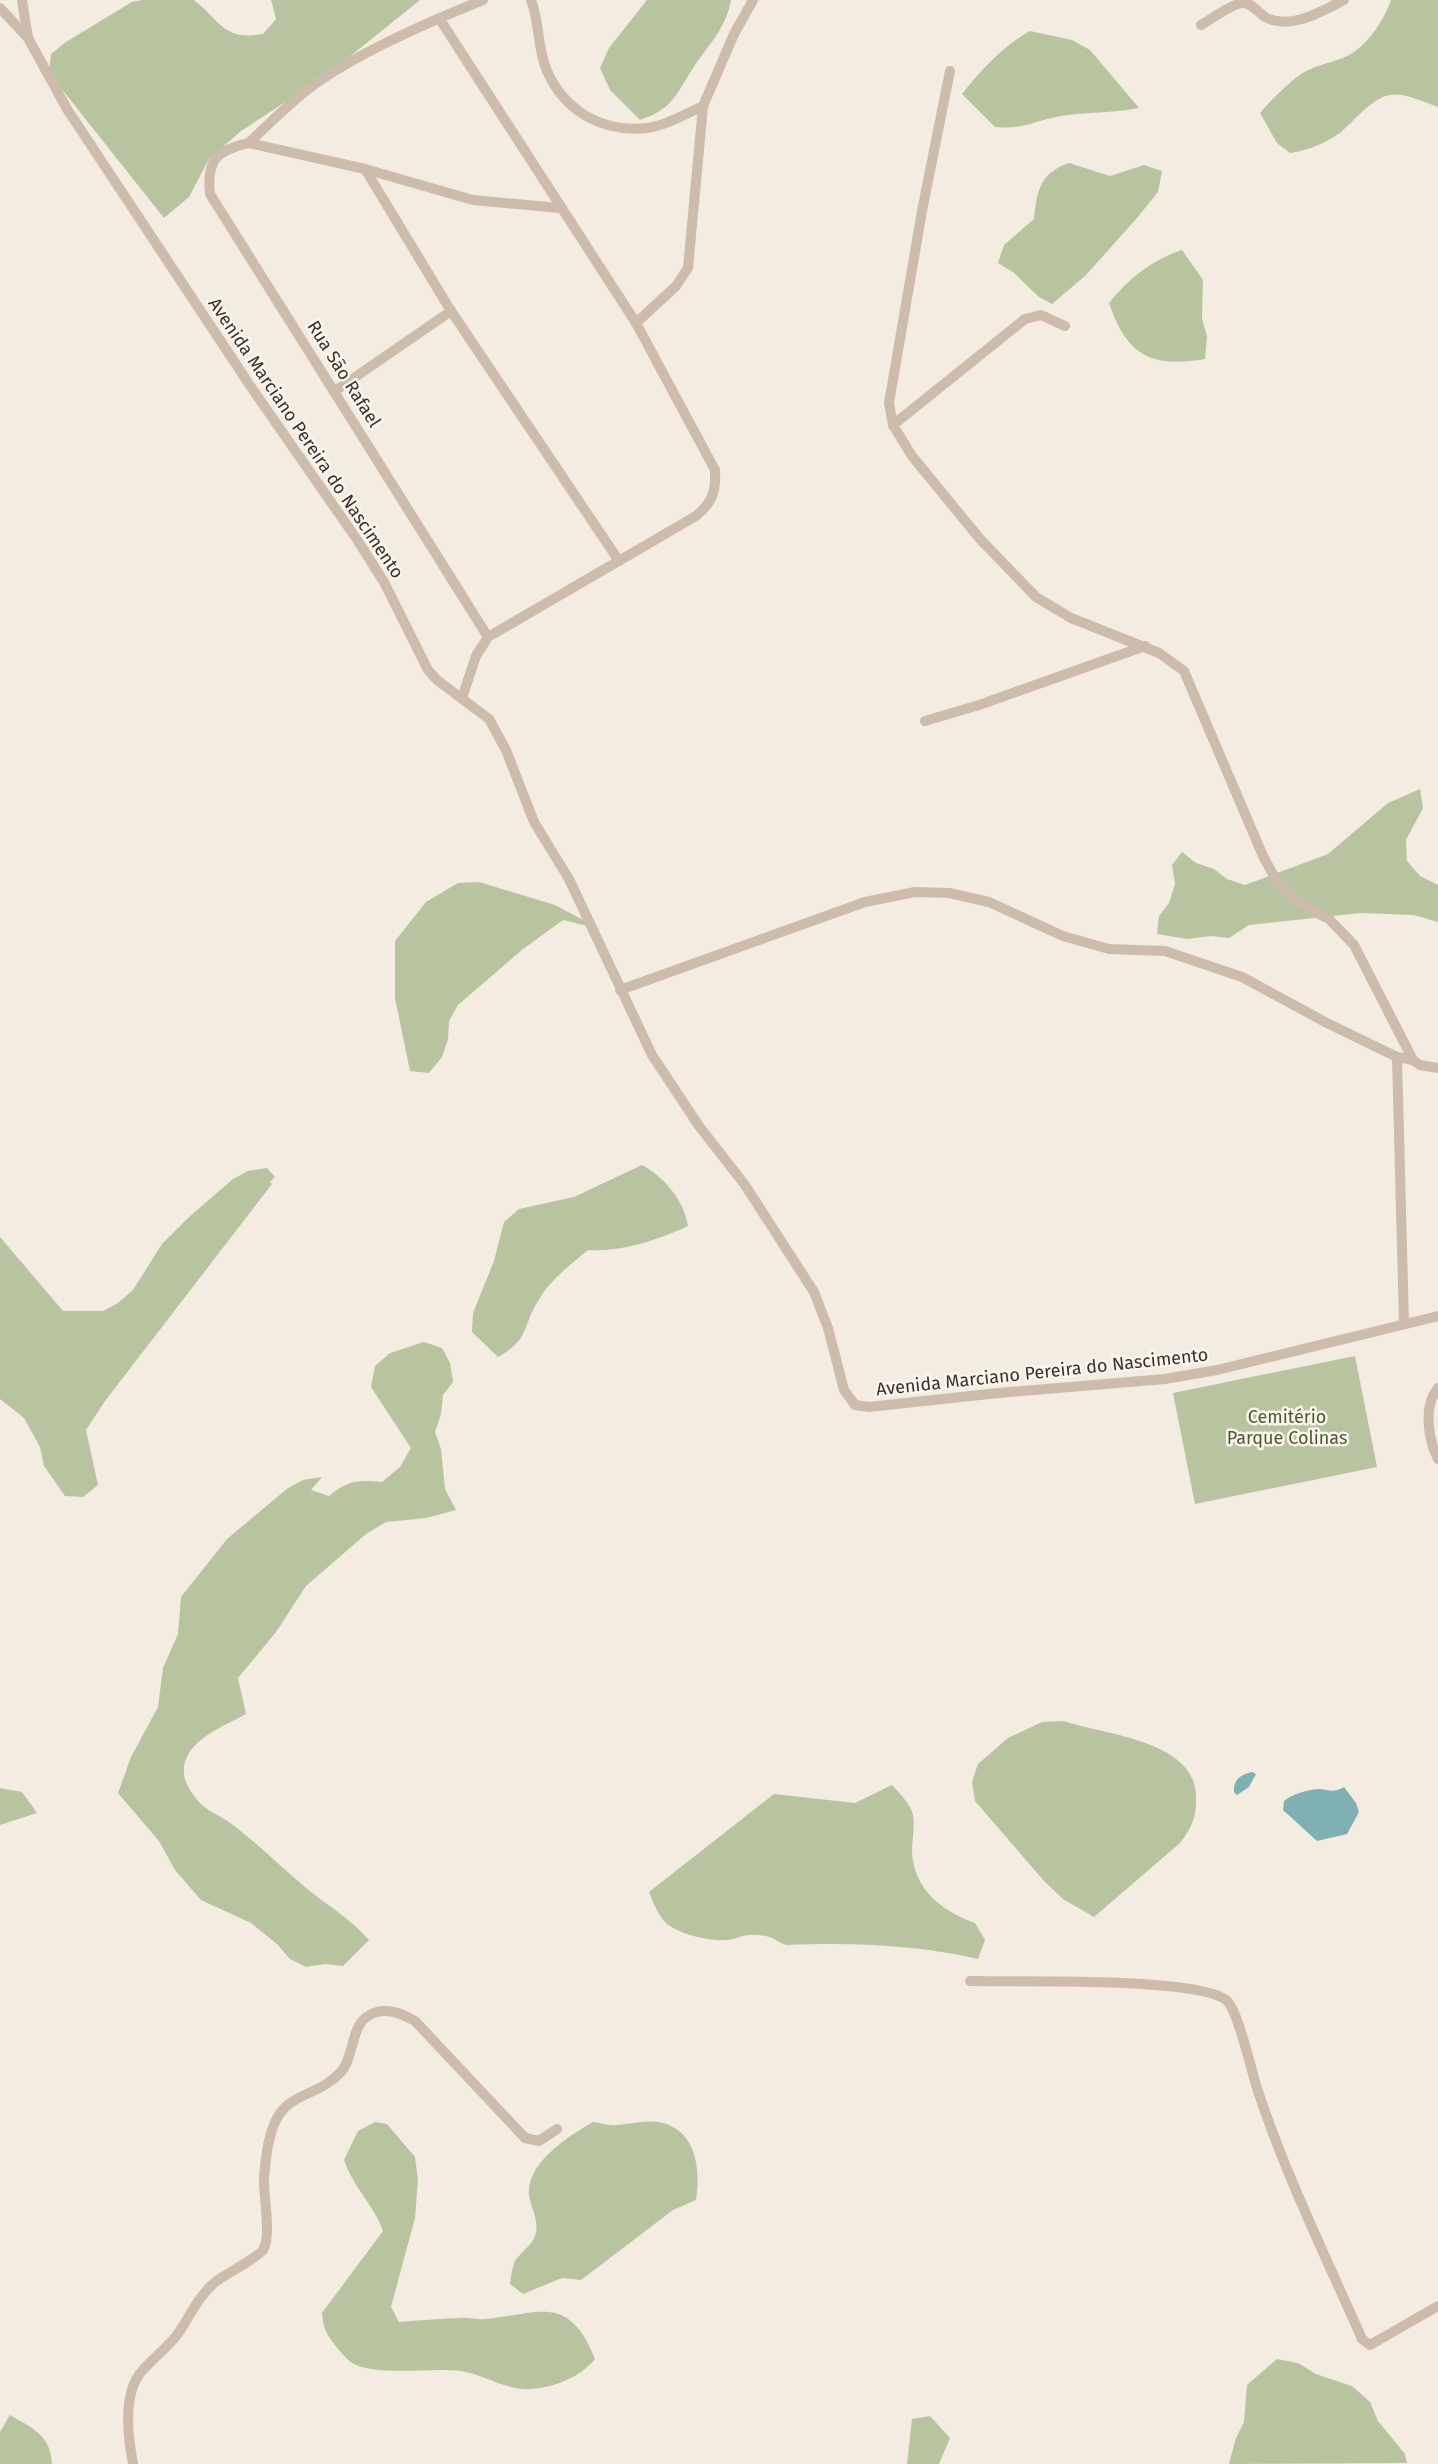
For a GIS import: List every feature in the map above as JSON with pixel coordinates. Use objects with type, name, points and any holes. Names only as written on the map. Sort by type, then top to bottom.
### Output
[{"type":"street","points":[[22,0],[28,38]]},
{"type":"street","points":[[249,143],[297,98],[320,82],[439,18],[483,0]]},
{"type":"street","points":[[531,0],[536,14],[539,48],[547,72],[570,104],[597,124],[624,129],[648,128],[703,106]]},
{"type":"street","points":[[636,323],[676,286],[688,268],[703,106],[734,34],[753,0]]},
{"type":"street","points":[[1200,25],[1239,4],[1250,5],[1274,20],[1288,21],[1307,17],[1344,0]]},
{"type":"street","name":"Avenida Marciano Pereira do Nascimento","points":[[0,8],[28,38],[74,119],[251,387],[358,541],[384,582],[428,670],[436,680],[489,719],[506,750],[534,822],[569,879],[620,990],[668,1082],[746,1185],[814,1292],[828,1328],[843,1390],[855,1405],[868,1407],[998,1392],[1165,1379],[1217,1370],[1438,1316]]},
{"type":"street","points":[[439,18],[636,323],[715,470],[716,486],[708,506],[696,516],[488,637],[476,656],[462,698]]},
{"type":"street","points":[[950,71],[922,211],[889,403],[893,425],[912,456],[980,539],[1036,597],[1071,618],[1159,652],[1184,671],[1263,856],[1275,878],[1307,908],[1329,919],[1354,945],[1413,1060]]},
{"type":"street","points":[[249,143],[365,169],[472,200],[560,208]]},
{"type":"street","name":"Rua São Rafael","points":[[249,143],[231,147],[212,162],[207,176],[210,194],[488,637]]},
{"type":"street","points":[[365,169],[451,311],[619,561]]},
{"type":"street","points":[[335,391],[451,311]]},
{"type":"street","points":[[893,425],[1024,319],[1041,315],[1065,326]]},
{"type":"street","points":[[925,721],[980,705],[1145,646]]},
{"type":"street","points":[[620,990],[865,902],[915,892],[949,893],[989,902],[1063,936],[1109,949],[1165,951],[1242,977],[1282,1000],[1397,1057],[1438,1068]]},
{"type":"street","points":[[1397,1057],[1404,1324]]},
{"type":"street","points":[[1438,1388],[1431,1397],[1428,1408],[1438,1459]]},
{"type":"street","points":[[970,1981],[1167,1985],[1215,1994],[1226,1999],[1236,2013],[1258,2092],[1295,2186],[1362,2340],[1370,2345],[1438,2306]]},
{"type":"street","points":[[133,2464],[129,2418],[136,2379],[177,2334],[197,2302],[213,2284],[263,2250],[267,2237],[264,2178],[269,2141],[276,2118],[298,2097],[340,2073],[346,2064],[361,2021],[369,2014],[385,2011],[400,2012],[415,2021],[525,2138],[539,2141],[557,2129]]},
{"type":"green space","points":[[194,0],[224,28],[239,35],[250,35],[263,34],[276,19],[271,0],[420,0],[328,74],[241,131],[209,159],[189,197],[164,218],[49,73],[51,54],[66,42],[132,2]]},
{"type":"green space","points":[[647,0],[731,0],[721,27],[679,91],[660,111],[640,120],[610,90],[600,68],[609,48]]},
{"type":"green space","points":[[1391,0],[1438,0],[1438,107],[1407,96],[1395,94],[1382,97],[1329,140],[1311,148],[1290,153],[1277,143],[1260,113],[1279,92],[1301,74],[1349,55],[1363,45],[1380,24]]},
{"type":"green space","points":[[1030,31],[1072,40],[1090,50],[1139,108],[1058,116],[1016,127],[995,127],[962,94],[993,59]]},
{"type":"green space","points":[[1069,163],[1110,176],[1144,165],[1162,171],[1158,192],[1137,218],[1086,275],[1052,304],[1039,297],[1013,272],[998,263],[1004,245],[1034,219],[1039,191],[1046,177]]},
{"type":"green space","points":[[1182,250],[1203,280],[1202,319],[1207,336],[1205,359],[1170,362],[1144,354],[1133,346],[1116,321],[1109,303],[1142,271]]},
{"type":"green space","points":[[1420,789],[1423,808],[1406,840],[1407,861],[1420,876],[1438,885],[1438,922],[1414,915],[1360,913],[1249,925],[1229,938],[1211,936],[1187,939],[1157,934],[1159,916],[1169,903],[1175,884],[1172,865],[1182,852],[1196,863],[1214,869],[1227,879],[1245,885],[1328,854],[1388,803]]},
{"type":"green space","points":[[479,882],[555,905],[600,929],[563,920],[523,949],[458,1005],[449,1021],[448,1039],[442,1057],[429,1073],[410,1071],[395,998],[395,941],[426,902],[458,883]]},
{"type":"green space","points":[[642,1165],[672,1190],[686,1216],[688,1226],[640,1244],[614,1249],[588,1250],[548,1286],[516,1344],[498,1357],[472,1332],[473,1313],[494,1261],[504,1222],[519,1209],[574,1197]]},
{"type":"green space","points":[[267,1168],[275,1177],[270,1182],[272,1184],[105,1401],[86,1430],[98,1485],[83,1497],[65,1496],[44,1466],[40,1447],[24,1418],[0,1399],[0,1237],[63,1311],[103,1311],[118,1303],[133,1290],[162,1244],[188,1218],[233,1179],[248,1171]]},
{"type":"green space","points":[[424,1342],[442,1348],[450,1363],[453,1382],[443,1395],[441,1414],[435,1432],[441,1449],[445,1489],[456,1510],[426,1518],[386,1522],[366,1534],[306,1586],[276,1632],[238,1678],[246,1714],[206,1736],[189,1752],[185,1762],[186,1782],[202,1805],[242,1832],[369,1940],[343,1966],[325,1964],[306,1967],[290,1959],[277,1944],[251,1923],[201,1900],[175,1870],[159,1841],[118,1793],[131,1757],[158,1707],[163,1668],[178,1634],[181,1597],[227,1539],[288,1488],[303,1480],[322,1477],[311,1490],[329,1496],[354,1482],[382,1482],[400,1467],[411,1448],[371,1387],[375,1366],[390,1353]]},
{"type":"green space","name":"Cemitério Parque Colinas","points":[[1355,1356],[1377,1467],[1195,1504],[1173,1393]]},
{"type":"green space","points":[[1064,1721],[1123,1736],[1164,1751],[1181,1763],[1192,1777],[1196,1796],[1193,1821],[1180,1843],[1094,1917],[1063,1899],[1044,1881],[975,1801],[972,1782],[978,1764],[1008,1738],[1042,1722]]},
{"type":"green space","points":[[892,1785],[912,1811],[914,1828],[912,1852],[918,1877],[924,1888],[941,1905],[975,1923],[985,1940],[978,1959],[932,1950],[884,1946],[786,1945],[761,1935],[746,1935],[727,1940],[706,1939],[676,1930],[666,1923],[657,1911],[649,1892],[774,1794],[855,1803]]},
{"type":"green space","points":[[0,1788],[22,1792],[37,1813],[0,1825]]},
{"type":"green space","points":[[375,2122],[387,2124],[415,2157],[418,2180],[415,2218],[391,2307],[399,2322],[462,2318],[486,2319],[551,2312],[564,2316],[575,2324],[585,2338],[595,2359],[582,2371],[558,2383],[540,2388],[522,2389],[461,2371],[376,2370],[352,2363],[341,2353],[325,2329],[322,2313],[383,2231],[344,2160],[358,2131]]},
{"type":"green space","points":[[593,2122],[613,2125],[658,2122],[681,2132],[688,2141],[696,2163],[698,2176],[696,2200],[673,2210],[581,2280],[562,2278],[523,2294],[510,2284],[515,2261],[535,2236],[536,2220],[529,2195],[534,2172],[551,2151]]},
{"type":"green space","points":[[1277,2359],[1298,2363],[1316,2374],[1352,2386],[1370,2402],[1378,2421],[1405,2454],[1407,2463],[1229,2464],[1236,2438],[1244,2422],[1247,2385]]},
{"type":"green space","points":[[10,2415],[33,2429],[44,2439],[51,2454],[52,2464],[0,2464],[0,2432]]},
{"type":"green space","points":[[930,2416],[950,2438],[939,2464],[907,2464],[912,2419]]},
{"type":"water","points":[[1252,1772],[1256,1774],[1249,1787],[1237,1795],[1234,1792],[1236,1781],[1244,1774]]},
{"type":"water","points":[[1344,1787],[1356,1803],[1359,1812],[1347,1834],[1317,1841],[1283,1810],[1284,1801],[1296,1794],[1316,1789],[1335,1791]]}]
